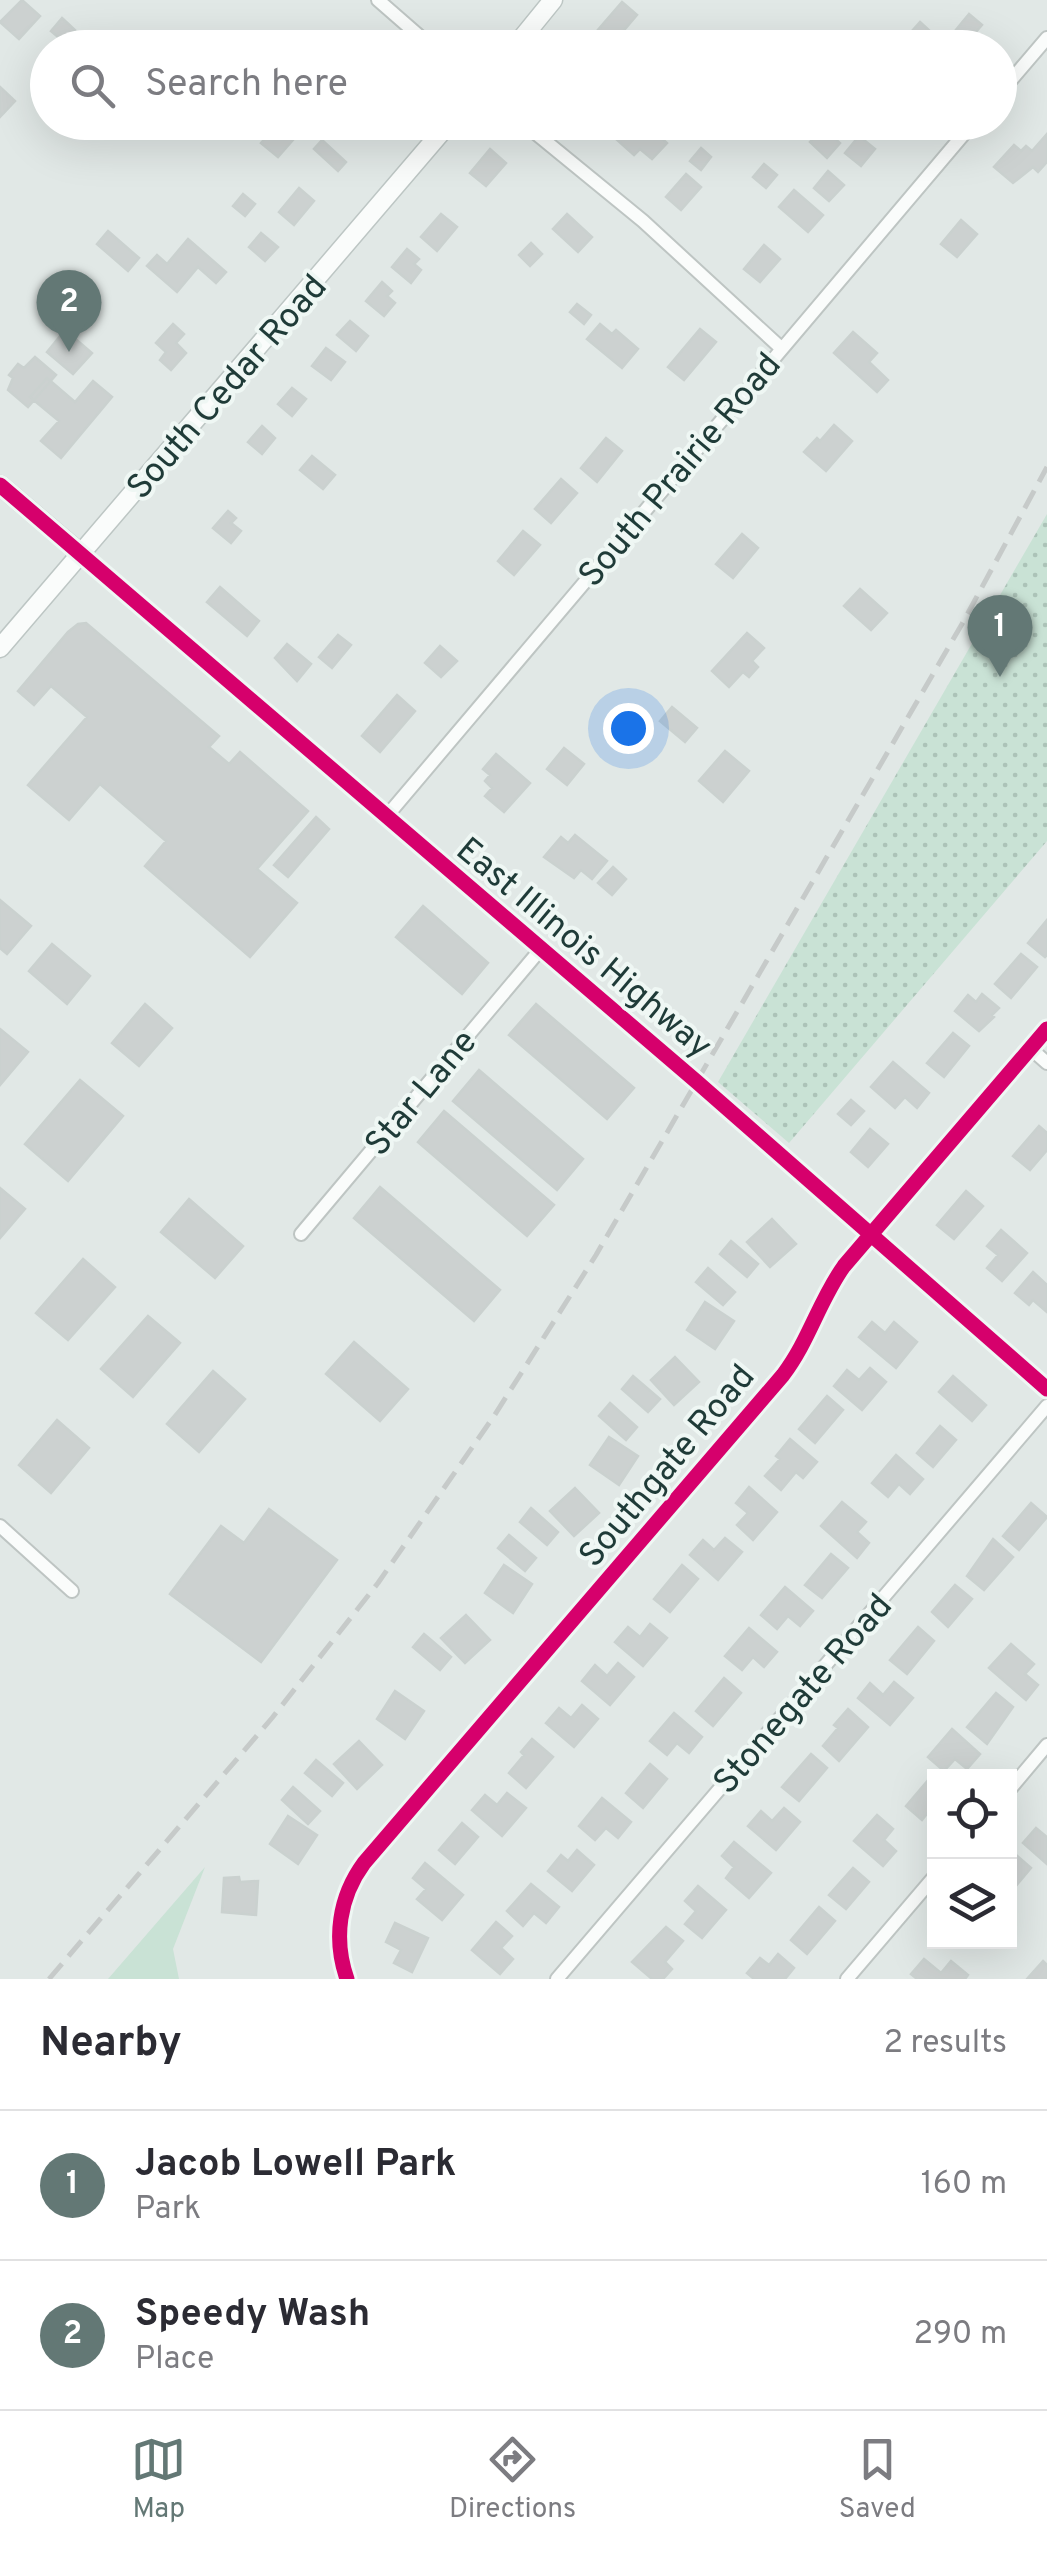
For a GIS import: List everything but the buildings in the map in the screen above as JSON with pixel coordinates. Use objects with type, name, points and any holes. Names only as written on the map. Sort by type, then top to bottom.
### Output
[{"type":"main road","points":[[529,30],[553,0]]},
{"type":"main road","name":"South Cedar Road","points":[[0,648],[435,140]]},
{"type":"main road","points":[[0,485],[80,554]]},
{"type":"street","points":[[378,0],[412,30]]},
{"type":"street","points":[[1017,73],[1047,38]]},
{"type":"street","points":[[544,140],[643,222],[780,348]]},
{"type":"street","name":"South Prairie Road","points":[[386,818],[959,140]]},
{"type":"street","name":"East Illinois Highway","points":[[80,554],[697,1082],[1047,1389]]},
{"type":"street","name":"Star Lane","points":[[301,1234],[540,950]]},
{"type":"street","name":"Southgate Road","points":[[347,1979],[340,1942],[345,1897],[364,1863],[782,1375],[800,1351],[830,1287],[1047,1028]]},
{"type":"street","points":[[1030,1048],[1047,1063]]},
{"type":"street","name":"Stonegate Road","points":[[557,1979],[1047,1406]]},
{"type":"street","points":[[0,1526],[72,1592]]},
{"type":"street","points":[[1017,1781],[1047,1745]]},
{"type":"street","points":[[847,1979],[927,1885]]},
{"type":"green space","points":[[1047,514],[1047,841],[789,1143],[718,1082]]},
{"type":"green space","points":[[205,1867],[173,1949],[179,1979],[108,1979]]},
{"type":"railway","points":[[49,1979],[272,1718],[378,1583],[494,1416],[596,1255],[962,624],[1047,467]]},
{"type":"cycle path","points":[[0,485],[697,1082],[1047,1389]]},
{"type":"cycle path","points":[[347,1979],[340,1949],[341,1919],[349,1890],[364,1863],[783,1375],[844,1266],[1047,1029]]},
{"type":"place","name":"Speedy Wash","points":[[69,352]]},
{"type":"place","name":"Jacob Lowell Park","points":[[1000,677]]}]
